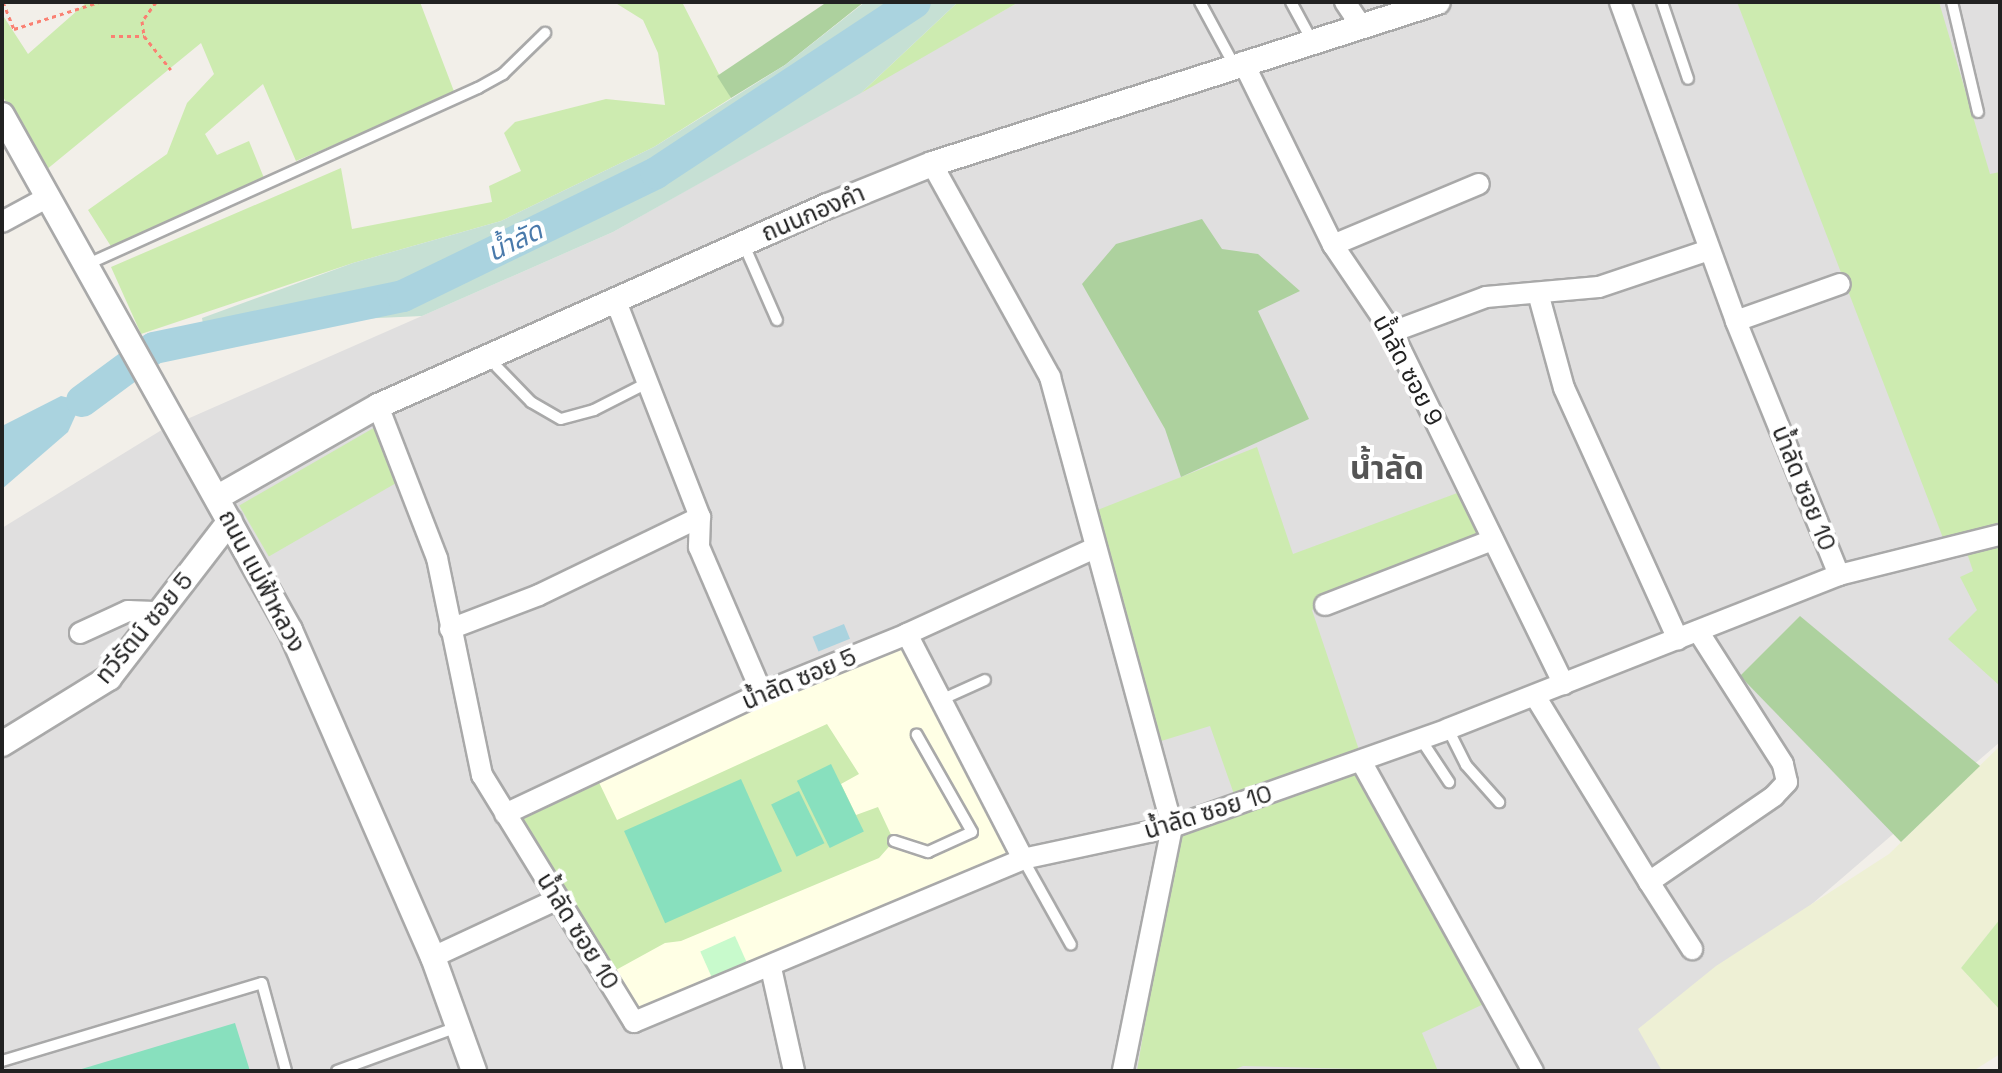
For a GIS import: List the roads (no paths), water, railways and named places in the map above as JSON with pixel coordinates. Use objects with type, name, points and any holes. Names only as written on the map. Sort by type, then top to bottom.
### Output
[{"type":"street","points":[[1345,2],[1361,26]]},
{"type":"street","name":"ถนนกองคำ","points":[[218,497],[378,406],[743,243],[932,164],[1311,39],[1438,2]]},
{"type":"street","name":"น้ำลัด ซอย 10","points":[[378,406],[437,558],[482,775],[634,1022],[771,968],[1023,859],[1172,827],[1448,729],[1839,575],[1736,321],[1620,2]]},
{"type":"street","name":"น้ำลัด ซอย 9","points":[[1238,63],[1333,245],[1392,332],[1564,684]]},
{"type":"street","name":"ถนน แม่ฟ้าหลวง","points":[[2,115],[218,497],[301,655],[433,957],[474,1071]]},
{"type":"street","points":[[932,164],[1050,377],[1172,827],[1123,1071]]},
{"type":"street","points":[[1333,245],[1479,184]]},
{"type":"street","points":[[2,222],[48,197]]},
{"type":"street","points":[[1392,332],[1486,297],[1599,287],[1709,250]]},
{"type":"street","points":[[1736,321],[1840,284]]},
{"type":"street","points":[[1538,293],[1564,388],[1678,639]]},
{"type":"street","points":[[615,299],[700,517],[699,547],[762,693]]},
{"type":"street","points":[[450,629],[539,595],[700,517]]},
{"type":"street","name":"ทวีรัตน์ ซอย 5","points":[[2,744],[109,678],[230,521]]},
{"type":"street","points":[[1839,575],[2000,535]]},
{"type":"street","points":[[1325,605],[1493,540]]},
{"type":"street","name":"น้ำลัด ซอย 5","points":[[505,814],[762,693],[907,634],[1095,548]]},
{"type":"street","points":[[80,633],[128,611],[161,612]]},
{"type":"street","points":[[1649,882],[1774,796],[1787,782],[1783,764],[1698,631]]},
{"type":"street","points":[[907,634],[1023,859]]},
{"type":"street","points":[[1535,696],[1692,949]]},
{"type":"street","points":[[1361,761],[1533,1071]]},
{"type":"street","points":[[433,957],[558,899]]},
{"type":"street","points":[[771,968],[794,1071]]},
{"type":"lane","points":[[1200,2],[1238,63]]},
{"type":"lane","points":[[1291,2],[1311,39]]},
{"type":"lane","points":[[1662,2],[1688,79]]},
{"type":"lane","points":[[1952,2],[1978,112]]},
{"type":"lane","points":[[86,265],[478,88],[511,68],[545,33]]},
{"type":"lane","points":[[743,243],[777,320]]},
{"type":"lane","points":[[497,367],[531,402],[561,419],[594,410],[647,383]]},
{"type":"lane","points":[[943,699],[985,680]]},
{"type":"lane","points":[[1448,729],[1471,773],[1499,802]]},
{"type":"lane","points":[[894,841],[928,852],[972,832],[917,735]]},
{"type":"lane","points":[[1420,738],[1449,782]]},
{"type":"lane","points":[[1023,859],[1071,945]]},
{"type":"lane","points":[[2,1061],[262,983],[286,1071]]},
{"type":"lane","points":[[337,1071],[457,1027]]},
{"type":"water","points":[[61,396],[82,401],[68,432],[2,489],[2,426]]},
{"type":"water","points":[[844,624],[850,639],[818,652],[812,637]]},
{"type":"waterway","name":"น้ำลัด","points":[[82,401],[154,348],[403,296],[656,173],[915,2]]},
{"type":"district","name":"น้ำลัด","points":[[1387,468]]}]
